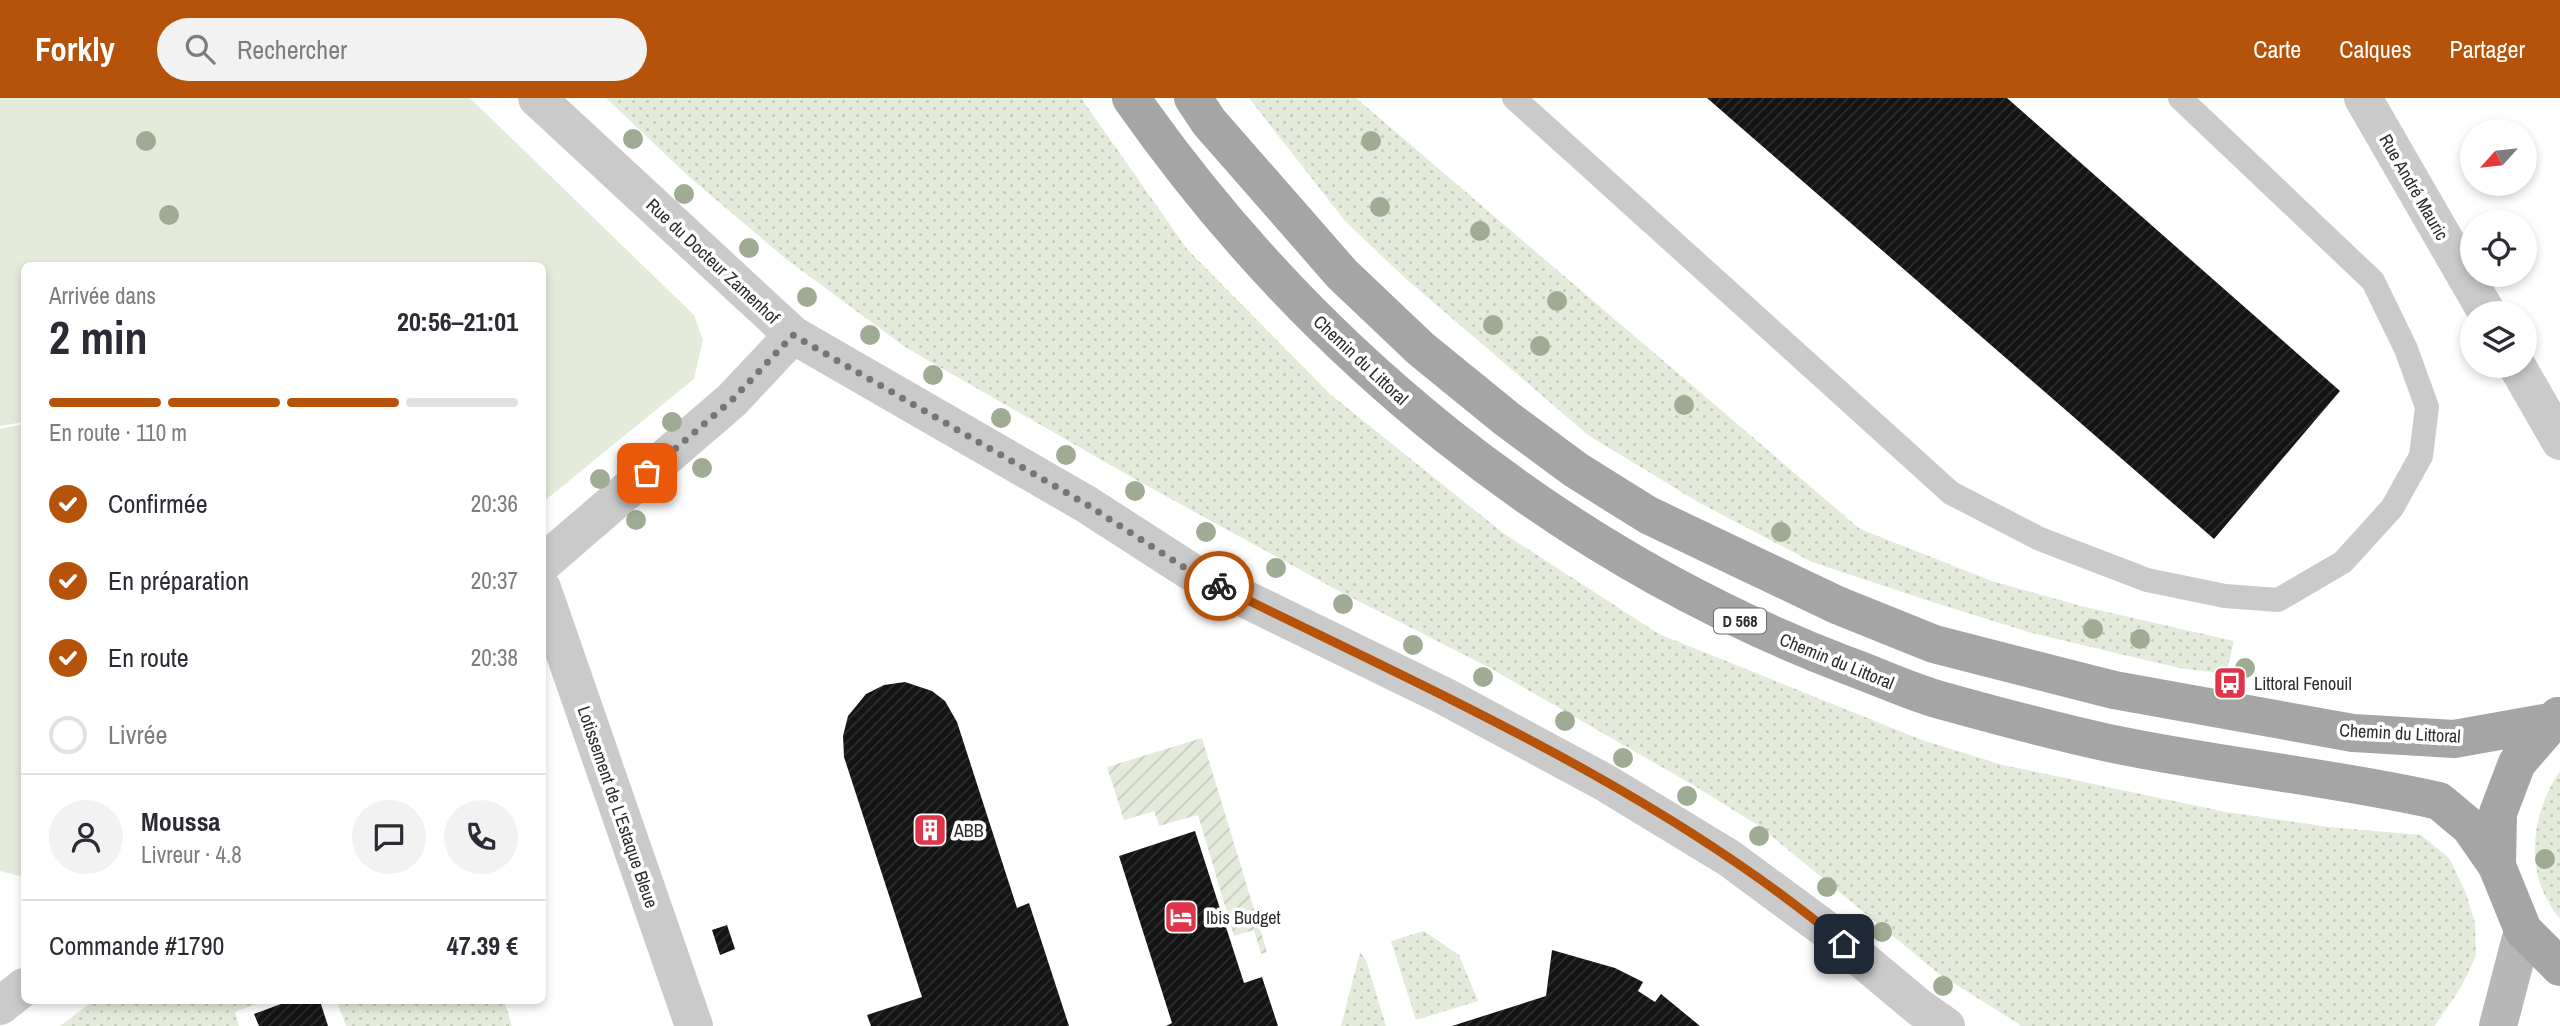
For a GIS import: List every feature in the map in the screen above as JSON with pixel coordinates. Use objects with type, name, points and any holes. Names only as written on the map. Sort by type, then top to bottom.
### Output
[{"type":"main road","name":"Chemin du Littoral","points":[[1131,98],[1169,153],[1238,237],[1378,380],[1452,440],[1548,511],[1711,608],[1808,650],[1935,699],[2105,742],[2438,801],[2470,827],[2497,866]]},
{"type":"main road","name":"Chemin du Littoral","points":[[1193,98],[1209,122],[1342,274],[1421,349],[1507,419],[1576,470],[1648,515],[1742,562],[1934,644],[2114,690],[2353,733],[2454,739],[2555,718]]},
{"type":"main road","points":[[2555,718],[2517,763],[2498,813],[2497,866],[2523,930],[2560,967]]},
{"type":"street","name":"Rue du Docteur Zamenhof","points":[[537,98],[793,335],[1086,504],[1196,575],[1446,697],[1604,782],[1729,858],[1825,928],[1920,1008],[1947,1026]]},
{"type":"street","name":"Rue André Mauric","points":[[2363,98],[2480,301]]},
{"type":"street","points":[[546,561],[732,400],[793,335]]},
{"type":"street","points":[[2524,378],[2560,441]]},
{"type":"street","name":"Lotissement de L'Estaque Bleue","points":[[546,600],[694,1026]]},
{"type":"street","points":[[2498,1026],[2523,930]]},
{"type":"street","points":[[0,1006],[21,989]]},
{"type":"lane","points":[[1514,98],[1951,493],[2040,539],[2147,579],[2225,596],[2278,600],[2343,562],[2392,508],[2421,456],[2427,407],[2406,349],[2373,281],[2180,98]]},
{"type":"green space","points":[[0,98],[470,98],[694,315],[703,340],[694,379],[546,500],[546,262],[21,262],[21,422],[0,426]]},
{"type":"green space","points":[[606,98],[1081,98],[1187,249],[1330,394],[1503,533],[1659,634],[1922,740],[2003,765],[2226,812],[2329,827],[2421,835],[2449,858],[2466,893],[2475,923],[2476,956],[2461,987],[2435,1026],[2022,1026],[1939,974],[1759,826],[1693,785],[1488,667],[1337,590],[1140,482],[905,347],[786,259],[687,175]]},
{"type":"green space","points":[[1249,98],[1356,98],[1860,529],[1992,581],[2081,606],[2234,641],[2226,674],[2179,668],[2032,633],[1929,601],[1812,562],[1698,502],[1588,435],[1404,277],[1345,221]]},
{"type":"green space","points":[[21,425],[21,876],[0,871],[0,429]]},
{"type":"green space","points":[[1202,738],[1267,952],[1261,954],[1254,930],[1234,936],[1198,815],[1159,826],[1154,811],[1124,820],[1107,767]]},
{"type":"green space","points":[[2560,771],[2560,919],[2540,884],[2535,845],[2542,806]]},
{"type":"green space","points":[[1424,931],[1459,955],[1478,1001],[1416,1020],[1391,941]]},
{"type":"green space","points":[[1360,952],[1366,960],[1386,1026],[1341,1026]]},
{"type":"green space","points":[[89,1004],[256,1004],[235,1012],[239,1026],[60,1026]]},
{"type":"green space","points":[[338,1004],[505,1004],[512,1026],[346,1026]]},
{"type":"building","points":[[1707,98],[2007,98],[2340,391],[2214,539]]},
{"type":"building","name":"ABB","points":[[905,682],[932,691],[945,701],[957,722],[1017,908],[1029,903],[1069,1026],[871,1026],[867,1015],[922,997],[844,757],[843,736],[848,716],[866,694],[884,685]]},
{"type":"building","name":"Ibis Budget","points":[[1195,831],[1244,983],[1262,977],[1278,1026],[1166,1026],[1172,1023],[1119,856]]},
{"type":"building","points":[[727,925],[735,949],[720,955],[712,930]]},
{"type":"building","points":[[1552,950],[1615,968],[1643,982],[1638,991],[1655,1002],[1661,994],[1700,1026],[1452,1026],[1546,996]]},
{"type":"building","points":[[281,1004],[321,1004],[328,1026],[259,1026],[254,1014]]},
{"type":"way so far","points":[[647,473],[732,400],[793,335],[1086,504],[1196,575],[1219,586]]},
{"type":"place","name":"Littoral Fenouil","points":[[2230,683]]},
{"type":"place","name":"ABB","points":[[930,830]]},
{"type":"place","name":"Ibis Budget","points":[[1181,917]]},
{"type":"route","points":[[1219,586],[1446,697],[1604,782],[1729,858],[1844,944]]}]
